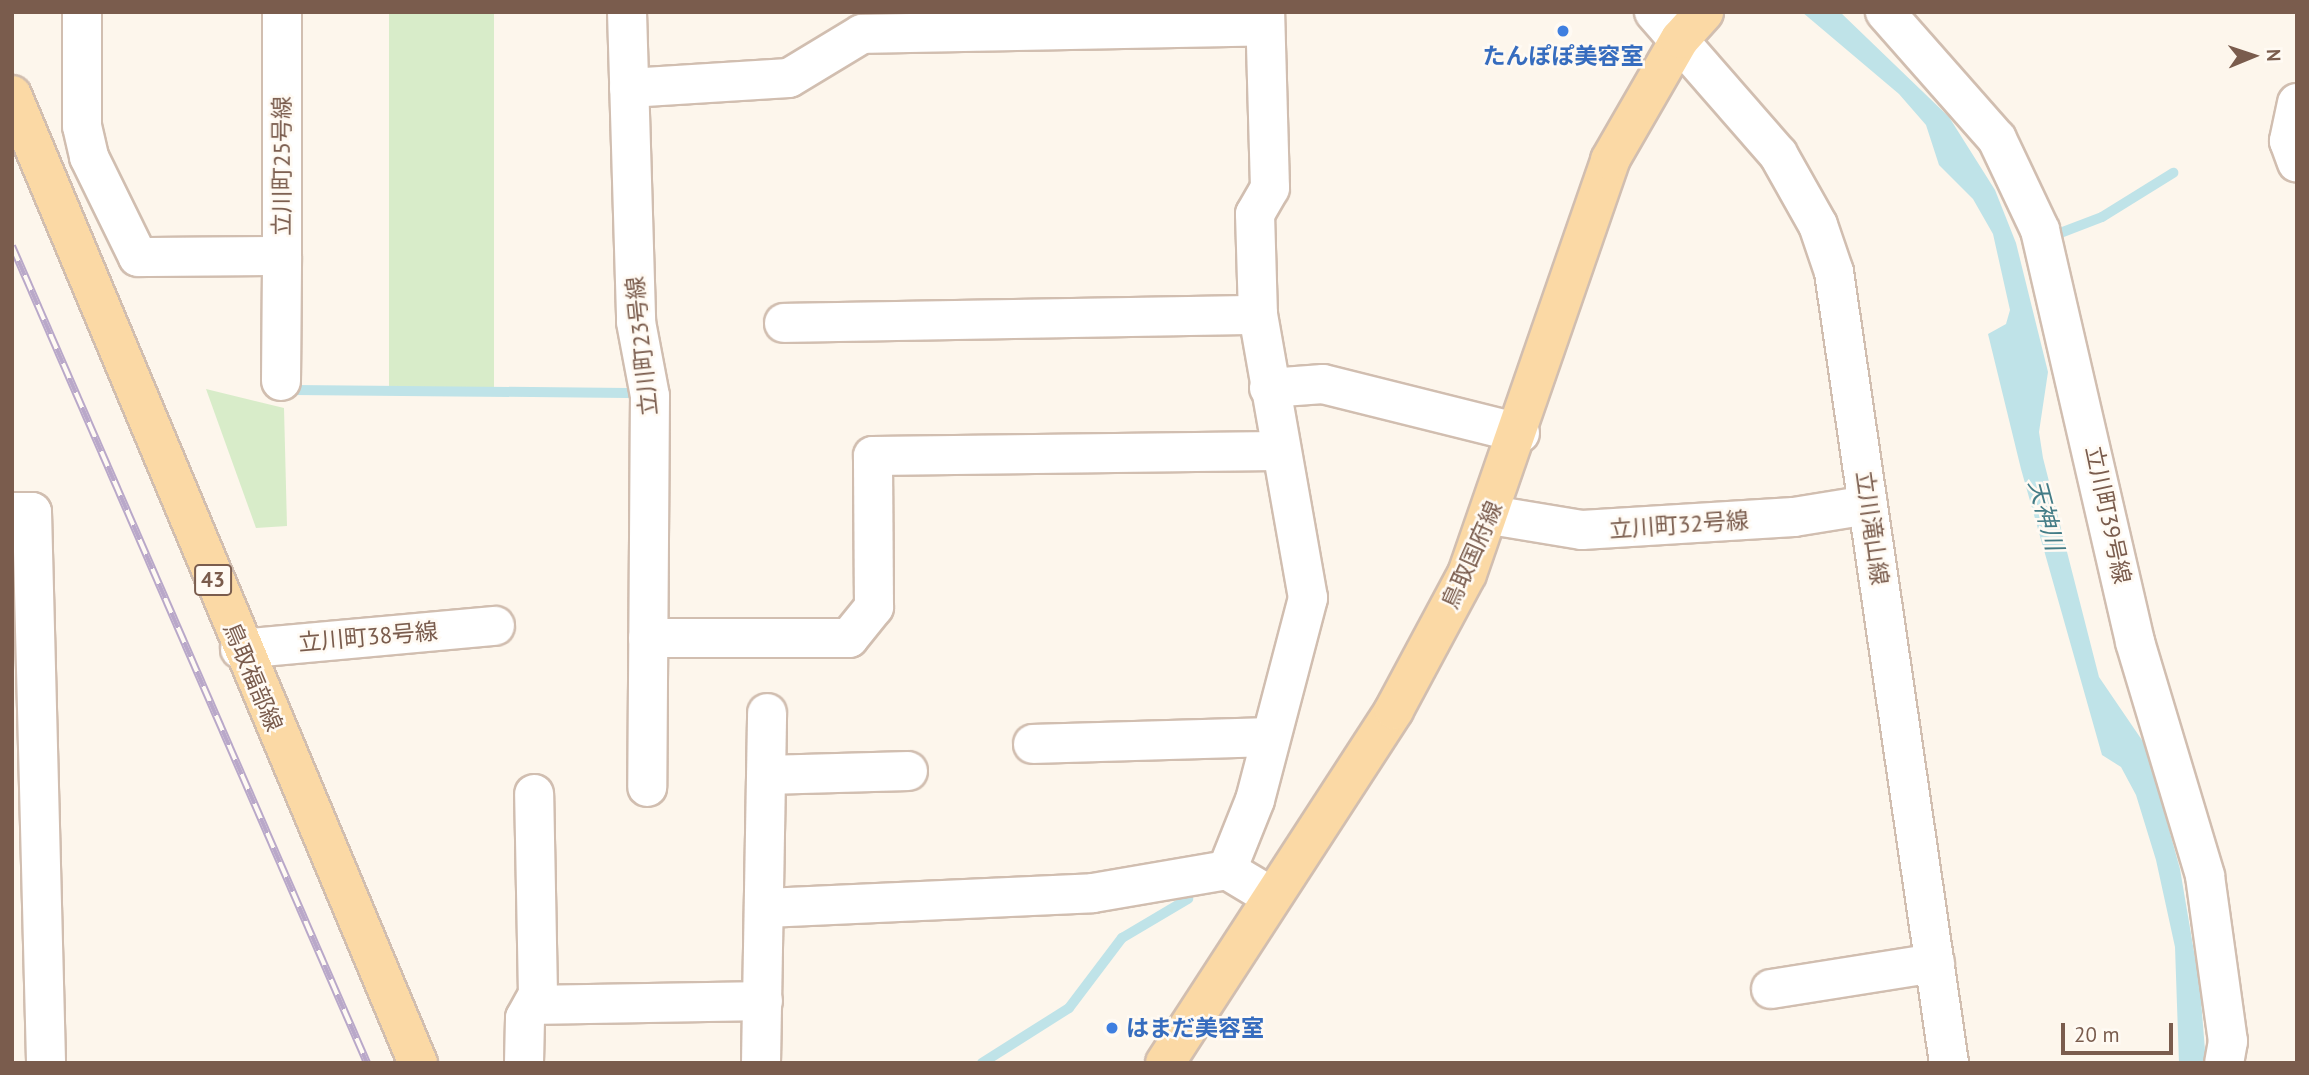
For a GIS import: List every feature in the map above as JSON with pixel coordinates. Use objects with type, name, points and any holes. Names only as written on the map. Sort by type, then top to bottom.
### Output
[{"type":"main road","name":"鳥取国府線","points":[[1165,1063],[1394,710],[1467,574],[1520,433],[1610,160],[1679,21]]},
{"type":"main road","name":"鳥取福部線","points":[[12,95],[85,257],[240,649],[418,1063]]},
{"type":"street","points":[[82,12],[84,136],[138,257]]},
{"type":"street","name":"立川町25号線","points":[[85,257],[282,256],[282,12]]},
{"type":"street","name":"立川町23号線","points":[[627,12],[636,322],[650,396],[647,788]]},
{"type":"street","name":"立川町39号線","points":[[1885,12],[1997,139],[2039,230],[2135,642],[2205,876],[2228,1041],[2224,1063]]},
{"type":"street","points":[[629,88],[789,78],[862,34],[1265,19],[1270,188],[1255,214],[1258,315],[1277,451],[1308,598],[1270,737],[1227,870]]},
{"type":"street","name":"立川滝山線","points":[[1679,21],[1778,154],[1818,225],[1834,272],[1949,1063]]},
{"type":"street","points":[[2297,103],[2289,141],[2297,163]]},
{"type":"street","points":[[281,381],[282,256]]},
{"type":"street","points":[[784,323],[1258,315]]},
{"type":"street","points":[[1269,388],[1323,384],[1520,433]]},
{"type":"street","points":[[648,638],[849,638],[874,607],[873,456],[1277,451]]},
{"type":"street","name":"立川町32号線","points":[[1491,515],[1582,530],[1781,518],[1868,505]]},
{"type":"street","points":[[12,512],[32,512],[46,1063]]},
{"type":"street","name":"立川町38号線","points":[[240,649],[495,626]]},
{"type":"street","points":[[761,1063],[766,908],[767,713]]},
{"type":"street","points":[[1033,744],[1270,737]]},
{"type":"street","points":[[767,775],[908,771]]},
{"type":"street","points":[[524,1063],[525,1018],[538,995],[534,794]]},
{"type":"street","points":[[766,908],[1093,894],[1227,870],[1272,897]]},
{"type":"street","points":[[1771,989],[1935,963]]},
{"type":"street","points":[[533,1005],[763,1001]]},
{"type":"green space","points":[[389,12],[494,12],[494,389],[389,389]]},
{"type":"green space","points":[[206,389],[284,408],[287,526],[256,528]]},
{"type":"water","name":"天神川","points":[[1802,12],[1840,12],[1949,117],[1995,190],[2016,243],[2048,372],[2039,432],[2043,458],[2099,677],[2146,746],[2180,869],[2200,987],[2206,1063],[2179,1063],[2175,947],[2156,860],[2136,795],[2121,767],[2102,755],[2021,469],[1988,334],[2006,324],[2010,310],[1993,234],[1973,199],[1939,165],[1926,125],[1899,94]]},
{"type":"waterway","points":[[2055,235],[2102,217],[2173,173]]},
{"type":"waterway","points":[[294,390],[628,393]]},
{"type":"waterway","points":[[982,1063],[1069,1008],[1122,938],[1188,899]]},
{"type":"railway","points":[[12,246],[367,1063]]},
{"type":"place","name":"たんぽぽ美容室","points":[[1563,31]]},
{"type":"place","name":"はまだ美容室","points":[[1112,1028]]}]
